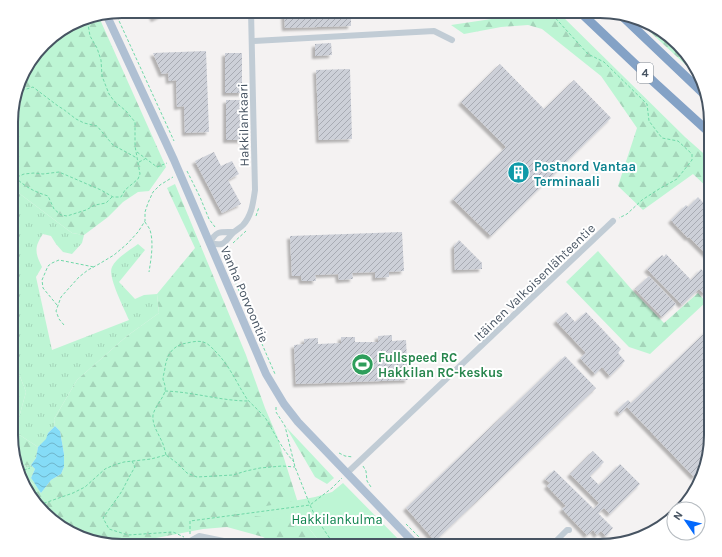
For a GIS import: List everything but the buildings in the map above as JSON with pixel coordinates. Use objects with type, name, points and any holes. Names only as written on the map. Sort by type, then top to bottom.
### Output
[{"type":"highway","name":"4","points":[[587,18],[704,128]]},
{"type":"highway","name":"4","points":[[629,23],[698,88]]},
{"type":"main road","name":"Vanha Porvoontie","points":[[108,19],[174,160],[266,374],[284,404],[298,422],[410,539]]},
{"type":"street","name":"Hakkilankaari","points":[[210,243],[216,245],[222,244],[244,224],[253,206],[255,190],[251,18]]},
{"type":"street","points":[[252,41],[434,31],[452,40]]},
{"type":"street","name":"Itäinen Valkoisenlähteentie","points":[[347,473],[613,221]]},
{"type":"street","points":[[210,243],[217,233],[234,232]]},
{"type":"street","points":[[558,539],[569,530]]},
{"type":"street","points":[[196,539],[199,536],[214,539]]},
{"type":"path","points":[[118,18],[176,146]]},
{"type":"path","points":[[556,18],[588,54],[604,62],[647,104],[649,121],[662,138],[678,141],[692,154],[692,160],[677,179],[642,200],[627,214],[613,221]]},
{"type":"path","points":[[18,177],[24,174],[59,172],[113,197],[121,197],[124,190],[138,179],[140,174],[135,146],[135,122],[126,111],[114,102],[109,94],[102,76],[101,60],[97,48],[90,36],[88,24]]},
{"type":"path","points":[[24,90],[33,87],[76,119],[84,123],[97,126],[113,145],[138,159]]},
{"type":"path","points":[[137,152],[157,167],[174,160]]},
{"type":"path","points":[[138,162],[146,158]]},
{"type":"path","points":[[185,166],[217,233]]},
{"type":"path","points":[[149,272],[152,240],[150,230],[145,221],[145,212],[153,192],[160,185],[179,173]]},
{"type":"path","points":[[18,180],[37,193],[48,196],[54,209],[61,215],[67,216],[86,210],[95,204],[106,203],[113,197]]},
{"type":"path","points":[[256,218],[259,205]]},
{"type":"path","points":[[64,325],[59,319],[56,311],[61,297],[79,277],[114,254],[126,244],[138,232],[145,221]]},
{"type":"path","points":[[227,263],[225,257],[226,252],[248,229]]},
{"type":"path","points":[[58,306],[43,288],[42,280],[48,266],[59,260],[94,267]]},
{"type":"path","points":[[230,270],[275,375]]},
{"type":"path","points":[[294,462],[287,455],[264,417],[249,401],[223,359],[212,347],[204,342],[196,341],[175,347],[170,352],[163,377],[165,391],[153,416],[155,428],[163,442],[166,455],[187,473],[197,477],[233,474],[282,466],[295,467]]},
{"type":"path","points":[[165,391],[220,399],[249,401]]},
{"type":"path","points":[[276,407],[276,412],[284,426],[295,467],[310,504],[316,518],[331,539]]},
{"type":"path","points":[[338,453],[345,456],[354,457],[359,462],[364,468],[367,481],[374,491]]},
{"type":"path","points":[[45,503],[85,487],[105,469],[114,465],[166,455]]},
{"type":"path","points":[[132,461],[135,467],[123,489],[103,518],[109,529],[128,535],[173,532],[184,539]]},
{"type":"path","points":[[24,470],[30,468]]},
{"type":"path","points":[[191,539],[190,521],[310,504],[332,488],[347,473]]},
{"type":"path","points":[[407,524],[421,539]]},
{"type":"green space","points":[[499,18],[564,18],[704,154],[704,184],[693,174],[643,210],[618,186],[637,128],[601,76],[542,29],[528,25],[501,27],[464,34],[451,25]]},
{"type":"green space","points":[[100,20],[166,167],[149,191],[138,192],[123,202],[108,217],[84,235],[72,233],[18,192],[19,109],[29,76],[44,53],[53,44],[70,32],[82,26]]},
{"type":"green space","points":[[648,30],[669,44],[678,53],[687,66]]},
{"type":"green space","points":[[175,184],[246,355],[277,436],[304,522],[317,539],[267,539],[227,527],[203,529],[156,539],[109,538],[82,531],[64,521],[53,513],[36,493],[29,481],[38,488],[41,493],[51,480],[61,474],[64,467],[64,454],[60,431],[55,426],[54,419],[77,380],[127,336],[159,313],[157,294],[195,248],[167,188]]},
{"type":"green space","points":[[18,192],[72,233],[84,235],[82,243],[72,254],[63,252],[51,236],[43,234],[37,246],[36,250],[42,267],[36,277],[52,350],[129,320],[114,285],[111,271],[117,260],[138,244],[145,250],[119,282],[135,299],[144,295],[157,294],[159,313],[127,336],[77,380],[54,419],[55,426],[48,433],[47,439],[38,447],[18,434],[18,421],[26,392],[18,371]]},
{"type":"green space","points":[[598,251],[633,291],[664,323],[698,293],[704,300],[704,304],[650,354],[629,347],[566,282]]},
{"type":"green space","points":[[18,371],[26,392],[18,421]]},
{"type":"green space","points":[[286,427],[334,478],[327,484],[315,477]]},
{"type":"green space","points":[[18,434],[38,447],[36,458],[31,465],[23,466],[20,455]]},
{"type":"green space","points":[[31,465],[35,469],[31,478],[38,488],[28,480],[23,466]]},
{"type":"green space","name":"Hakkilankulma","points":[[343,483],[398,539],[317,539],[304,522],[228,513],[315,497],[332,492]]},
{"type":"water","points":[[55,426],[60,431],[64,454],[64,467],[61,474],[51,480],[41,493],[31,478],[35,469],[31,465],[36,458],[38,447]]},
{"type":"place","name":"Postnord Vantaa Terminaali","points":[[518,173]]},
{"type":"place","name":"Fullspeed RC Hakkilan RC-keskus","points":[[363,364]]}]
